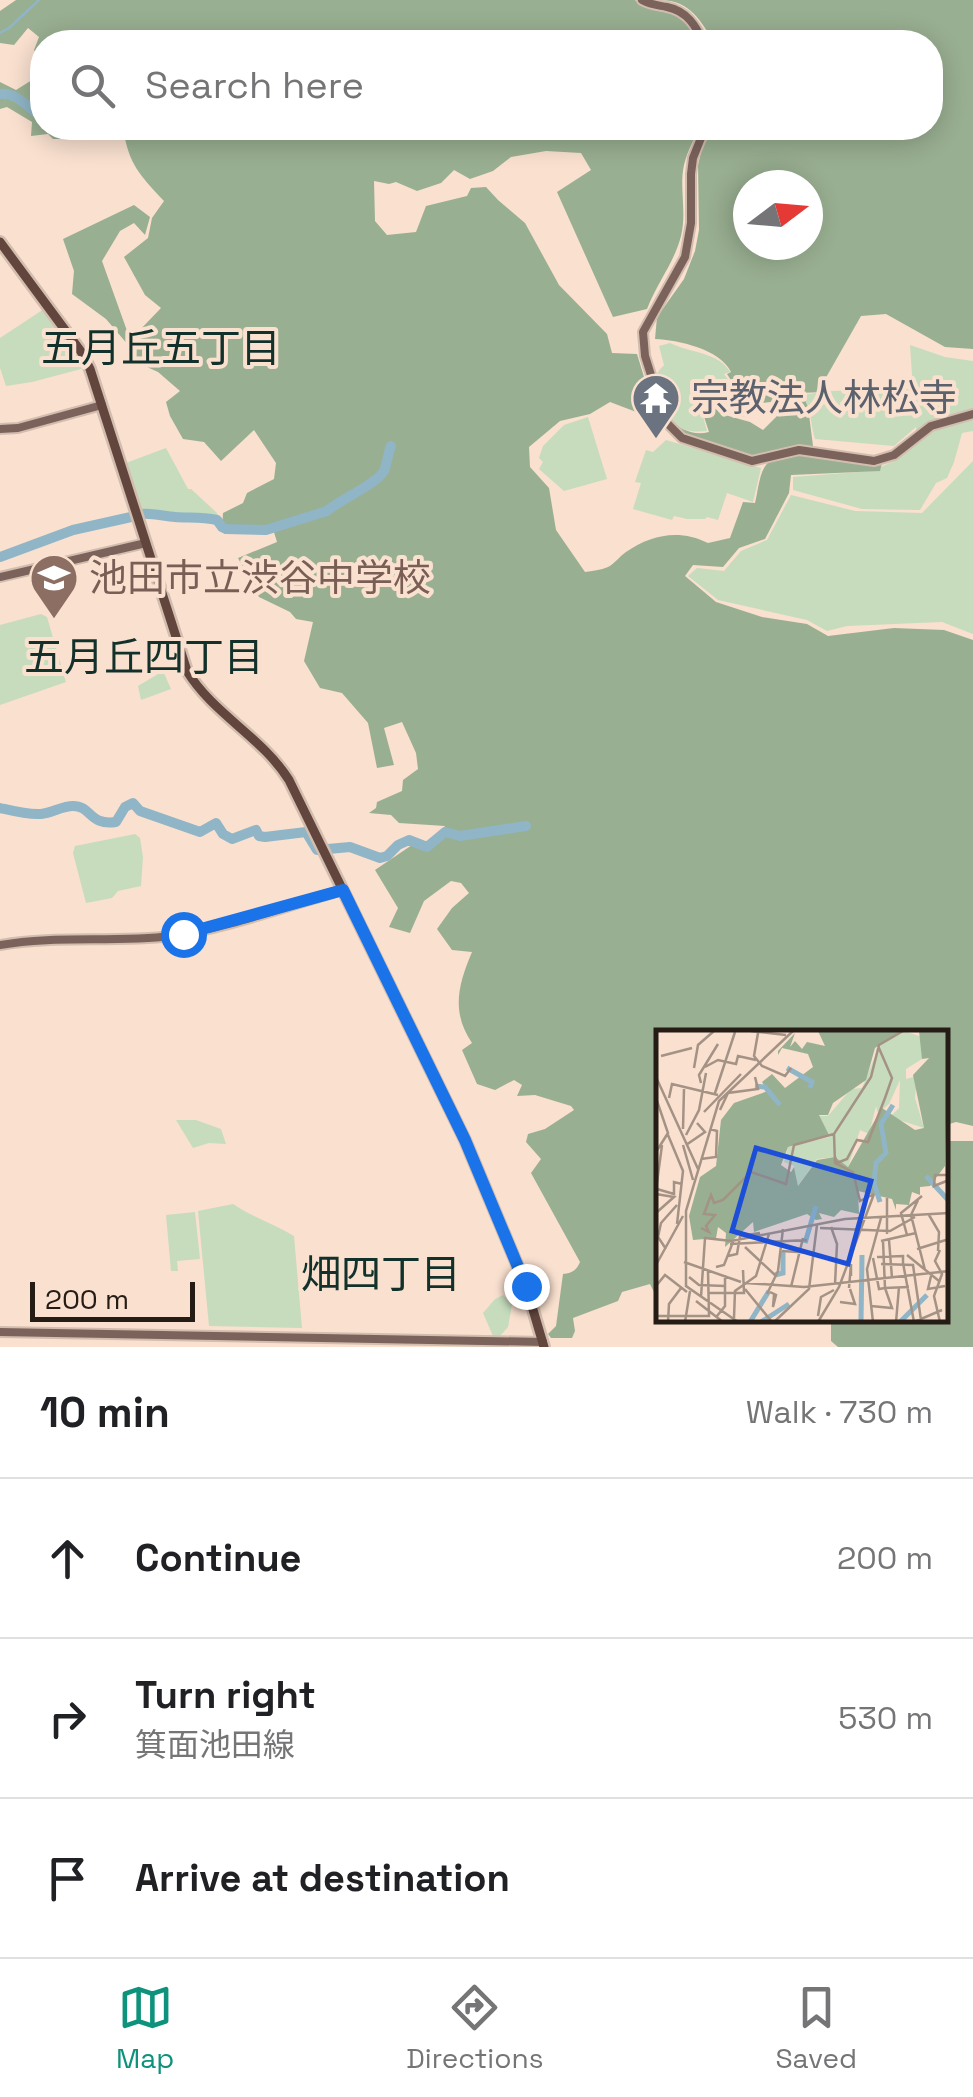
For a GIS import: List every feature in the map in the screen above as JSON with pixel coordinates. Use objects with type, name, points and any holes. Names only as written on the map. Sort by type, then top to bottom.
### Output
[{"type":"main road","points":[[0,242],[90,369],[187,670],[212,703],[281,768],[317,836],[477,1166],[526,1286],[543,1344]]},
{"type":"street","points":[[642,0],[678,10],[698,30]]},
{"type":"street","points":[[701,140],[693,158],[692,223],[685,256],[643,332],[645,356],[668,424],[682,438],[752,461],[799,450],[874,461],[894,455],[932,426],[973,414]]},
{"type":"street","points":[[0,429],[18,428],[102,405]]},
{"type":"street","points":[[0,576],[146,543]]},
{"type":"street","points":[[0,945],[173,936],[343,890]]},
{"type":"street","points":[[0,1332],[543,1344]]},
{"type":"green space","points":[[16,0],[635,0],[647,8],[678,16],[692,30],[28,28],[14,45],[0,43],[0,11]]},
{"type":"green space","points":[[662,0],[973,0],[973,349],[945,347],[886,314],[861,316],[824,381],[822,392],[802,393],[808,407],[813,446],[787,447],[752,458],[686,436],[671,422],[693,432],[709,432],[697,395],[725,415],[763,430],[783,410],[779,401],[761,403],[734,397],[734,385],[727,374],[731,372],[718,357],[686,344],[655,339],[657,317],[684,279],[695,251],[702,148],[707,140],[943,140],[943,30],[706,30],[680,4]]},
{"type":"green space","points":[[30,81],[30,121],[7,107],[0,109],[0,82],[16,90]]},
{"type":"green space","points":[[126,140],[694,140],[684,165],[681,236],[647,309],[613,317],[557,192],[591,170],[581,153],[546,151],[511,157],[493,171],[470,179],[454,170],[441,183],[417,191],[396,182],[374,181],[375,221],[387,235],[416,232],[426,206],[467,196],[471,188],[486,187],[525,223],[559,285],[607,334],[612,353],[637,354],[652,403],[639,413],[610,402],[590,414],[560,421],[529,447],[530,467],[549,488],[556,530],[585,572],[608,567],[636,546],[656,538],[677,535],[708,543],[730,538],[743,502],[755,503],[760,478],[774,459],[803,454],[882,463],[880,471],[791,475],[789,493],[765,539],[739,548],[723,567],[693,565],[685,576],[716,602],[762,617],[807,624],[828,636],[894,628],[944,630],[973,640],[973,1126],[948,1124],[948,1030],[656,1030],[656,1293],[650,1284],[622,1292],[618,1301],[573,1318],[572,1338],[551,1338],[548,1334],[556,1326],[563,1274],[573,1271],[580,1262],[531,1173],[541,1159],[526,1142],[528,1134],[545,1129],[574,1110],[535,1095],[517,1096],[522,1085],[514,1080],[495,1090],[477,1084],[462,1050],[472,1043],[459,1009],[460,987],[472,952],[452,950],[437,929],[469,893],[461,883],[451,881],[424,901],[410,933],[389,927],[398,908],[375,870],[412,845],[432,843],[445,826],[399,823],[391,815],[369,813],[377,802],[402,791],[403,780],[418,769],[416,753],[402,722],[384,728],[394,765],[377,768],[368,723],[342,693],[320,688],[304,661],[313,622],[296,619],[259,597],[238,558],[277,542],[273,529],[222,529],[223,513],[243,503],[247,493],[274,479],[276,463],[254,430],[221,461],[204,442],[183,439],[166,402],[180,391],[158,372],[136,362],[137,333],[161,308],[145,295],[124,257],[148,238],[152,218],[164,201],[136,168]]},
{"type":"green space","points":[[134,205],[150,217],[145,235],[134,223],[120,231],[102,261],[131,342],[129,346],[106,319],[72,294],[74,271],[63,239]]},
{"type":"green space","points":[[44,309],[85,368],[6,386],[0,368],[0,338]]},
{"type":"green space","points":[[670,343],[725,365],[730,372],[724,374],[733,386],[732,399],[746,402],[749,416],[727,412],[696,391],[707,431],[676,425],[657,379],[664,365],[659,346]]},
{"type":"green space","points":[[910,345],[945,357],[973,361],[973,431],[962,433],[947,478],[936,483],[920,510],[862,509],[793,490],[793,477],[872,471],[896,460],[918,441],[916,427],[894,446],[815,439],[802,395],[913,389]]},
{"type":"green space","points":[[588,417],[607,479],[564,491],[539,469],[543,462],[539,458],[543,446],[564,425]]},
{"type":"green space","points":[[666,440],[761,468],[753,502],[727,493],[718,520],[674,516],[672,520],[633,509],[641,483],[635,482],[646,450],[653,452]]},
{"type":"green space","points":[[166,448],[188,489],[217,513],[222,525],[205,517],[142,513],[126,463]]},
{"type":"green space","points":[[973,461],[973,634],[942,622],[847,626],[827,631],[807,620],[718,600],[688,576],[697,568],[724,571],[741,551],[767,540],[791,495],[855,511],[922,513]]},
{"type":"green space","points":[[41,614],[47,617],[66,682],[0,705],[0,625]]},
{"type":"green space","points":[[163,671],[171,689],[141,700],[138,686]]},
{"type":"green space","points":[[135,834],[140,838],[143,857],[141,886],[86,903],[73,853],[75,846]]},
{"type":"green space","points":[[176,1120],[196,1120],[221,1129],[226,1144],[209,1143],[193,1148]]},
{"type":"green space","points":[[948,1141],[973,1141],[973,1347],[838,1347],[831,1341],[831,1322],[948,1322]]},
{"type":"green space","points":[[233,1204],[294,1236],[302,1328],[209,1326],[198,1211]]},
{"type":"green space","points":[[195,1212],[200,1259],[177,1261],[178,1271],[171,1271],[166,1215]]},
{"type":"green space","points":[[503,1295],[512,1305],[508,1327],[500,1336],[493,1336],[483,1313]]},
{"type":"waterway","points":[[0,33],[39,0]]},
{"type":"waterway","points":[[0,94],[17,98],[30,108]]},
{"type":"waterway","points":[[141,514],[217,520],[226,529],[266,530],[327,511],[366,486],[384,471],[391,446]]},
{"type":"waterway","points":[[0,557],[73,530],[131,517]]},
{"type":"waterway","points":[[0,808],[36,814],[73,806],[101,821],[116,822],[125,807],[133,803],[140,811],[200,832],[216,823],[232,839],[256,830],[265,837],[306,832],[317,850],[350,847],[380,858],[409,840],[427,847],[445,832],[460,836],[526,826]]},
{"type":"place","name":"宗教法人林松寺","points":[[656,440]]},
{"type":"place","name":"池田市立渋谷中学校","points":[[54,620]]},
{"type":"district","name":"五月丘五丁目","points":[[161,348]]},
{"type":"district","name":"五月丘四丁目","points":[[144,657]]},
{"type":"district","name":"畑四丁目","points":[[381,1274]]},
{"type":"route","points":[[183,934],[343,890],[465,1140],[526,1286]]}]
